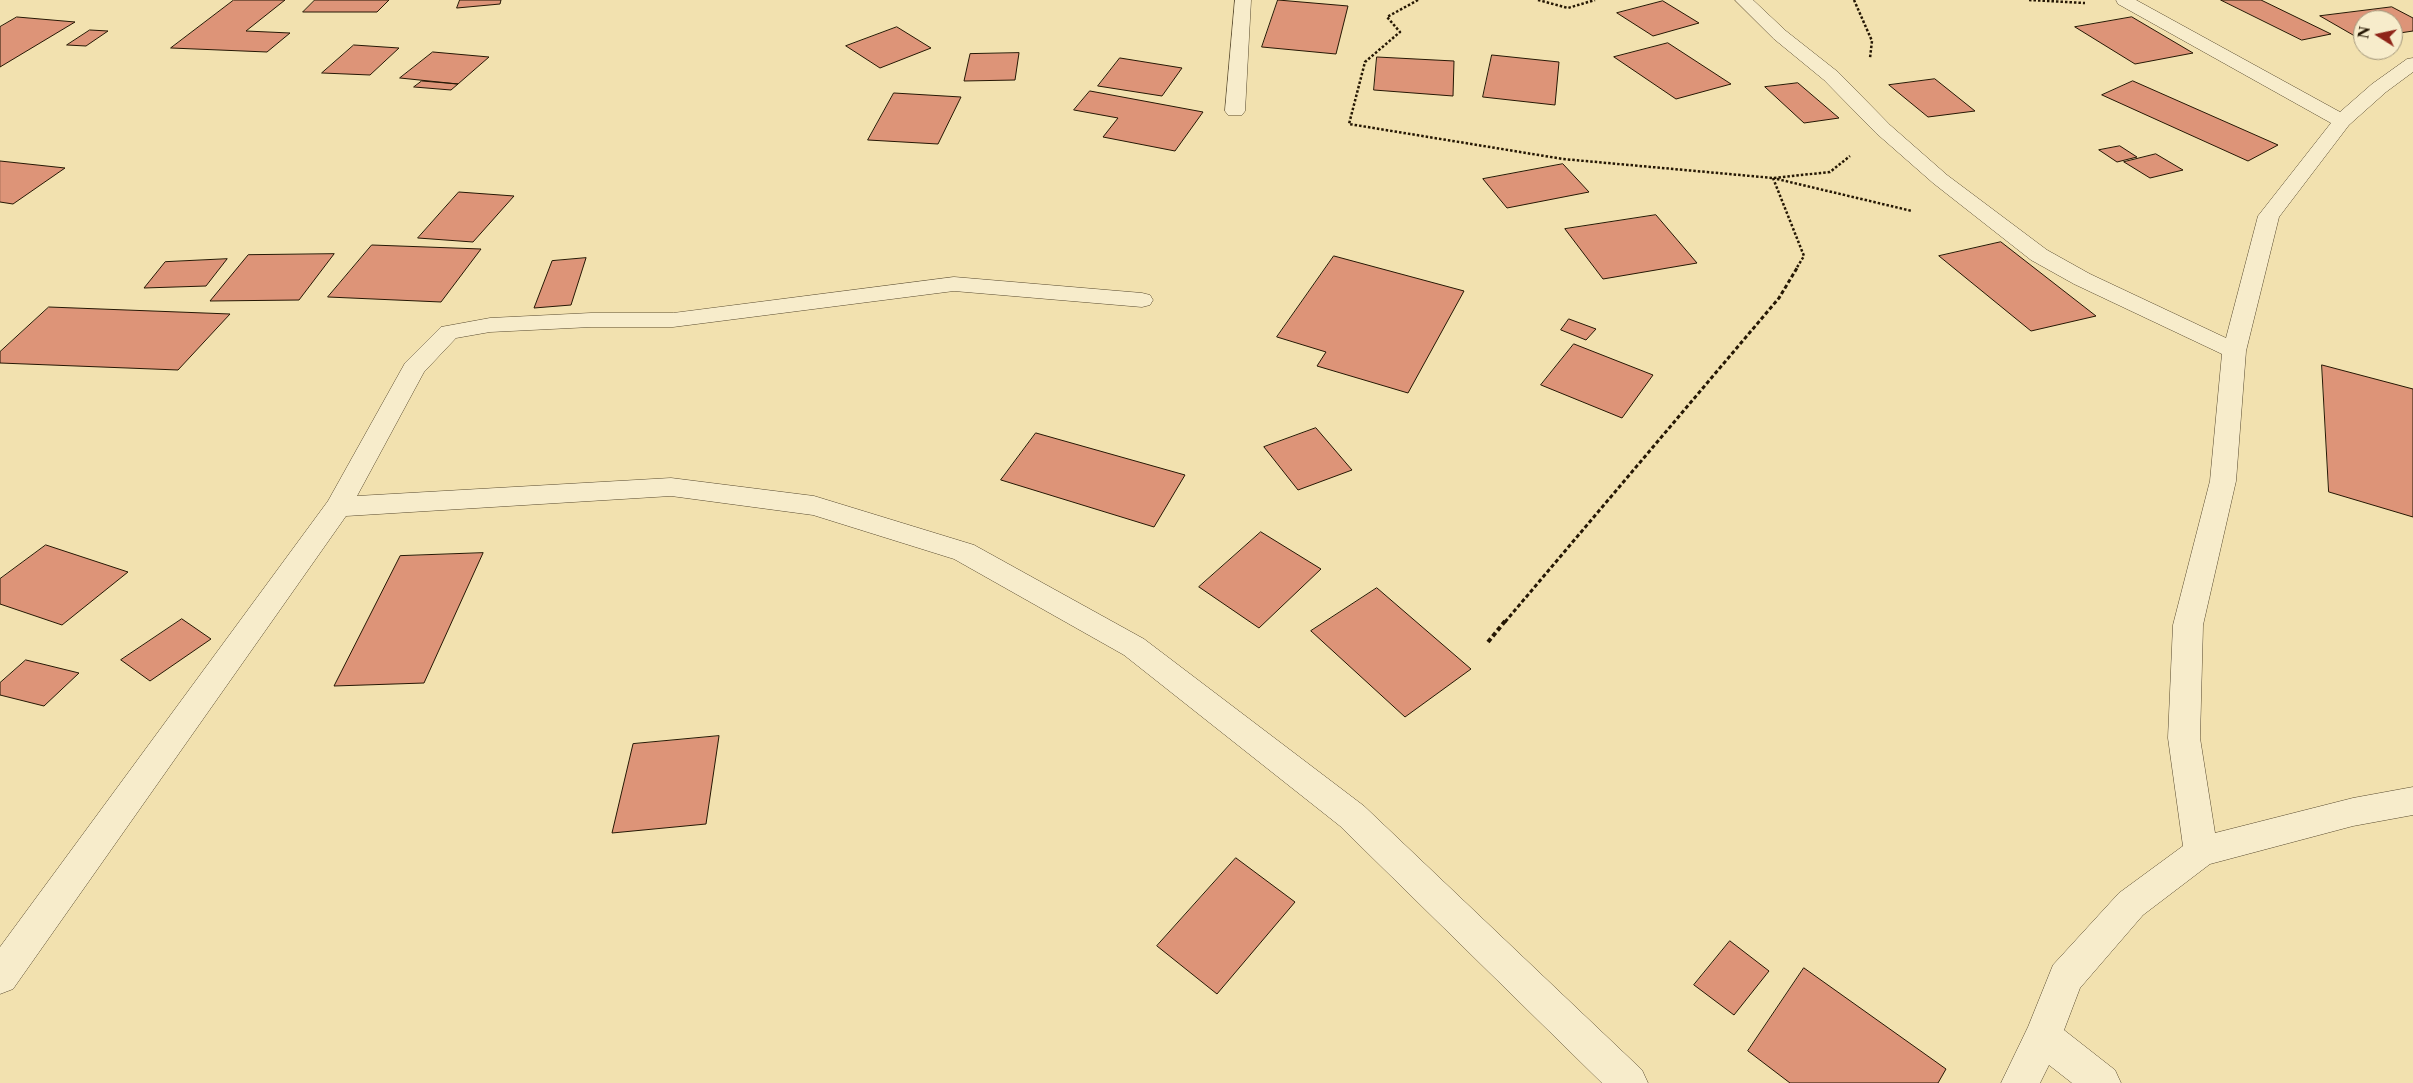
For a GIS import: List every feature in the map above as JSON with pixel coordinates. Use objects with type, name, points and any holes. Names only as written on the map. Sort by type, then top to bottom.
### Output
[{"type":"street","points":[[1235,111],[1243,0]]},
{"type":"street","points":[[1743,0],[1780,35],[1830,76],[1883,129],[1940,178],[2039,255],[2091,283],[2234,351]]},
{"type":"street","points":[[2128,3],[2342,121]]},
{"type":"street","points":[[2201,852],[2184,738],[2188,625],[2223,481],[2234,351],[2269,216],[2342,121],[2379,88],[2413,63]]},
{"type":"street","points":[[0,977],[338,507],[414,368],[449,332],[490,325],[592,320],[673,320],[954,284],[1142,300]]},
{"type":"street","points":[[338,507],[671,487],[814,506],[964,552],[1134,647],[1352,816],[1629,1083]]},
{"type":"street","points":[[2020,1083],[2043,1037],[2066,977],[2131,904],[2201,852],[2353,812],[2413,801]]},
{"type":"street","points":[[2043,1037],[2102,1083]]},
{"type":"path","points":[[1418,0],[1386,17],[1400,32],[1365,62],[1349,124],[1563,159],[1774,178],[1918,212]]},
{"type":"path","points":[[1538,0],[1568,8],[1595,0]]},
{"type":"path","points":[[2029,0],[2128,3]]},
{"type":"path","points":[[1774,178],[1830,172],[1883,129]]},
{"type":"path","points":[[1488,642],[1780,298],[1804,256],[1774,178]]},
{"type":"building","points":[[234,0],[285,0],[246,31],[290,33],[267,52],[171,48]]},
{"type":"building","points":[[315,0],[389,0],[377,12],[303,12]]},
{"type":"building","points":[[460,0],[501,0],[500,4],[457,8]]},
{"type":"building","points":[[1278,0],[1348,6],[1336,54],[1262,47]]},
{"type":"building","points":[[2221,0],[2261,0],[2331,34],[2302,40]]},
{"type":"building","points":[[1663,1],[1699,23],[1653,36],[1617,13]]},
{"type":"building","points":[[2392,7],[2398,10],[2368,10]]},
{"type":"building","points":[[2353,12],[2353,35],[2320,16]]},
{"type":"building","points":[[2403,13],[2413,18],[2413,31],[2403,32]]},
{"type":"building","points":[[17,17],[75,22],[0,67],[0,27]]},
{"type":"building","points":[[2132,17],[2193,53],[2135,64],[2075,27]]},
{"type":"building","points":[[897,27],[931,48],[880,68],[846,46]]},
{"type":"building","points":[[90,30],[108,31],[86,46],[67,45]]},
{"type":"building","points":[[1668,43],[1731,84],[1676,99],[1614,57]]},
{"type":"building","points":[[354,45],[399,48],[370,75],[322,73]]},
{"type":"building","points":[[433,52],[489,57],[458,84],[400,78]]},
{"type":"building","points":[[1019,53],[1015,80],[964,81],[970,54]]},
{"type":"building","points":[[1492,55],[1559,62],[1555,105],[1483,97]]},
{"type":"building","points":[[1377,57],[1454,61],[1453,96],[1374,90]]},
{"type":"building","points":[[1120,58],[1182,68],[1162,96],[1098,86]]},
{"type":"building","points":[[1935,79],[1975,111],[1928,117],[1889,85]]},
{"type":"building","points":[[422,81],[458,84],[451,90],[414,87]]},
{"type":"building","points":[[2133,81],[2278,145],[2248,161],[2102,95]]},
{"type":"building","points":[[1798,83],[1839,118],[1804,123],[1765,87]]},
{"type":"building","points":[[1090,91],[1203,112],[1175,151],[1103,137],[1118,118],[1074,110]]},
{"type":"building","points":[[894,93],[961,97],[938,144],[868,140]]},
{"type":"building","points":[[2120,146],[2137,157],[2117,162],[2099,150]]},
{"type":"building","points":[[2156,154],[2183,170],[2150,178],[2124,162]]},
{"type":"building","points":[[0,161],[65,168],[13,204],[0,202]]},
{"type":"building","points":[[1563,164],[1589,192],[1507,208],[1483,179]]},
{"type":"building","points":[[459,192],[514,196],[473,242],[418,238]]},
{"type":"building","points":[[1656,215],[1697,263],[1603,279],[1565,229]]},
{"type":"building","points":[[2001,242],[2096,316],[2031,331],[1939,256]]},
{"type":"building","points":[[372,245],[481,249],[441,302],[328,297]]},
{"type":"building","points":[[334,254],[299,300],[210,301],[248,255]]},
{"type":"building","points":[[1334,256],[1464,291],[1408,393],[1317,366],[1326,352],[1277,337]]},
{"type":"building","points":[[586,258],[571,305],[534,308],[552,261]]},
{"type":"building","points":[[227,259],[206,286],[144,288],[165,262]]},
{"type":"building","points":[[49,307],[230,314],[178,370],[0,363],[0,352]]},
{"type":"building","points":[[1569,319],[1596,329],[1586,340],[1561,330]]},
{"type":"building","points":[[1574,344],[1653,375],[1622,418],[1541,385]]},
{"type":"building","points":[[2322,365],[2413,389],[2413,517],[2329,492]]},
{"type":"building","points":[[1316,428],[1352,470],[1298,490],[1264,447]]},
{"type":"building","points":[[1036,433],[1185,475],[1154,527],[1001,480]]},
{"type":"building","points":[[1261,532],[1321,569],[1259,628],[1199,587]]},
{"type":"building","points":[[46,545],[128,572],[62,625],[0,604],[0,579]]},
{"type":"building","points":[[483,553],[424,683],[334,686],[400,556]]},
{"type":"building","points":[[1377,588],[1471,669],[1405,717],[1311,631]]},
{"type":"building","points":[[182,619],[211,639],[150,681],[121,660]]},
{"type":"building","points":[[26,660],[79,673],[44,706],[0,695],[0,683]]},
{"type":"building","points":[[719,736],[706,824],[612,833],[633,744]]},
{"type":"building","points":[[1236,858],[1295,902],[1217,994],[1157,946]]},
{"type":"building","points":[[1730,941],[1769,971],[1734,1015],[1694,985]]},
{"type":"building","points":[[1804,968],[1946,1069],[1938,1083],[1790,1083],[1748,1051]]}]
